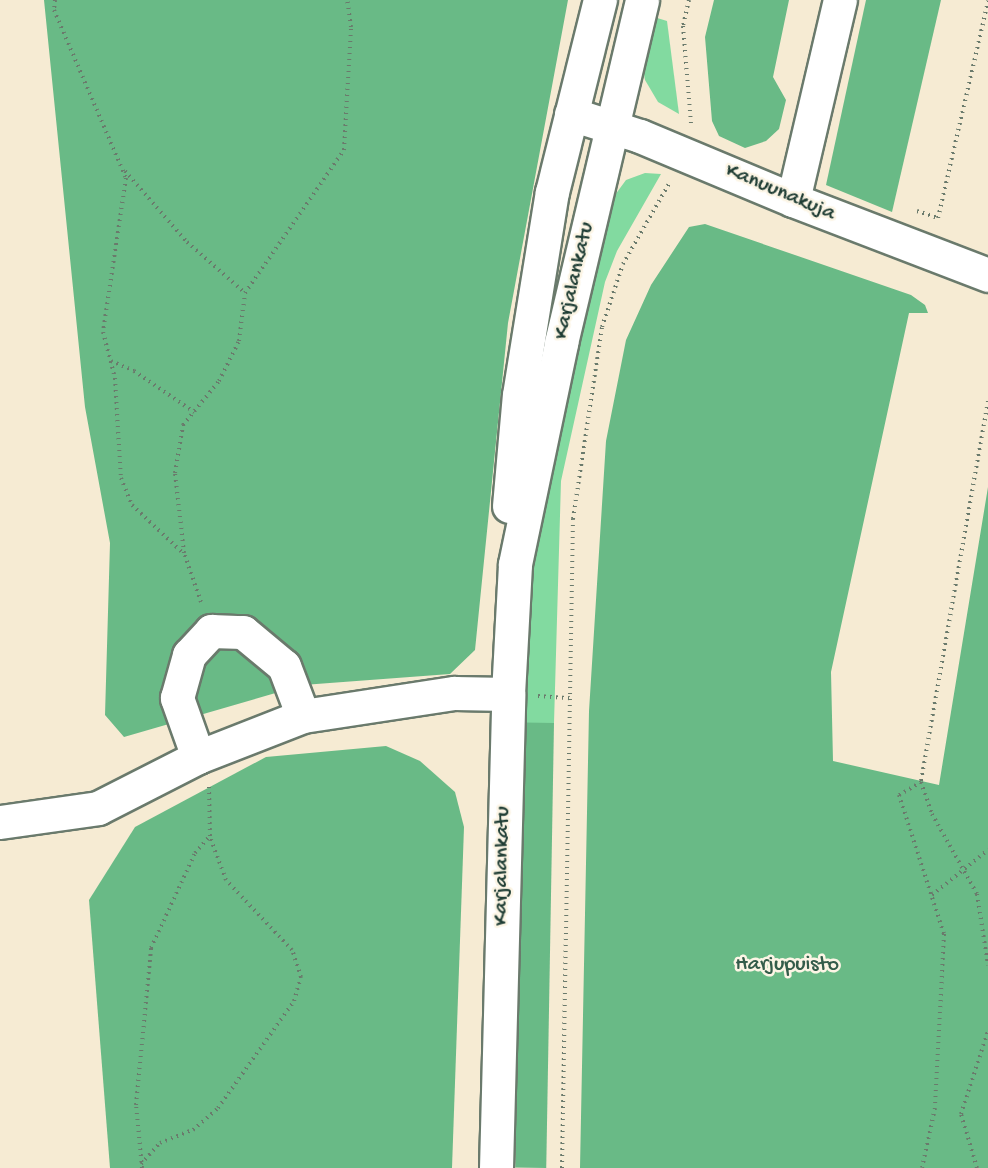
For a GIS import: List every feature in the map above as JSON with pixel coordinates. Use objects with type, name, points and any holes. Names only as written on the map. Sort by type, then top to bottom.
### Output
[{"type":"main road","name":"Karjalankatu","points":[[495,1168],[508,693],[515,564],[509,508],[519,395],[552,192],[600,0]]},
{"type":"main road","name":"Karjalankatu","points":[[515,564],[611,125],[642,0]]},
{"type":"main road","points":[[793,200],[840,0]]},
{"type":"main road","name":"Kanuunakuja","points":[[571,114],[611,125],[793,200],[988,275]]},
{"type":"main road","points":[[198,757],[177,698],[189,655],[211,631],[243,632],[284,666],[303,716]]},
{"type":"main road","points":[[0,822],[98,808],[198,757],[303,716],[454,693],[508,693]]},
{"type":"path","points":[[55,0],[54,10],[126,178],[103,332],[115,378],[121,478],[132,505],[184,553]]},
{"type":"path","points":[[211,631],[184,553],[175,473],[183,425],[219,381],[239,341],[245,293],[344,150],[351,27],[347,0]]},
{"type":"path","points":[[688,0],[683,26],[691,125]]},
{"type":"path","points":[[917,211],[938,218],[988,1]]},
{"type":"path","points":[[121,166],[187,242],[245,293]]},
{"type":"path","points":[[562,1168],[573,519],[602,327],[623,264],[648,215],[674,176]]},
{"type":"path","points":[[110,361],[134,371],[194,412]]},
{"type":"path","points":[[988,401],[921,782],[932,814],[977,894],[988,964]]},
{"type":"path","points":[[142,1166],[160,1143],[193,1130],[218,1107],[294,1001],[301,977],[292,951],[225,880],[210,836],[209,775],[198,757]]},
{"type":"path","points":[[921,782],[899,795],[944,934],[944,974],[935,1108],[922,1168]]},
{"type":"path","points":[[142,1166],[136,1105],[151,948],[195,853],[210,836]]},
{"type":"path","points":[[932,895],[988,850]]},
{"type":"path","points":[[977,1168],[961,1114],[988,1031]]},
{"type":"green space","points":[[44,0],[568,0],[508,323],[475,650],[450,674],[303,685],[124,737],[105,715],[110,543],[85,407]]},
{"type":"green space","points":[[714,0],[789,0],[773,77],[786,100],[779,129],[766,141],[745,148],[719,136],[712,121],[705,37]]},
{"type":"green space","points":[[866,0],[941,0],[892,212],[826,185]]},
{"type":"green space","points":[[654,17],[667,21],[679,114],[658,102],[645,80],[643,69]]},
{"type":"green space","points":[[645,173],[661,174],[617,251],[605,282],[561,481],[554,723],[523,724],[532,557],[579,336],[612,199],[626,180]]},
{"type":"green space","name":"Harjupuisto","points":[[705,224],[911,295],[925,305],[928,313],[909,313],[831,672],[833,761],[939,785],[988,487],[988,1168],[580,1168],[589,711],[606,441],[626,340],[651,285],[689,227]]},
{"type":"green space","points":[[523,722],[554,723],[546,1168],[515,1167]]},
{"type":"green space","points":[[386,746],[420,761],[455,792],[464,827],[452,1168],[110,1168],[89,900],[135,827],[266,757]]}]
